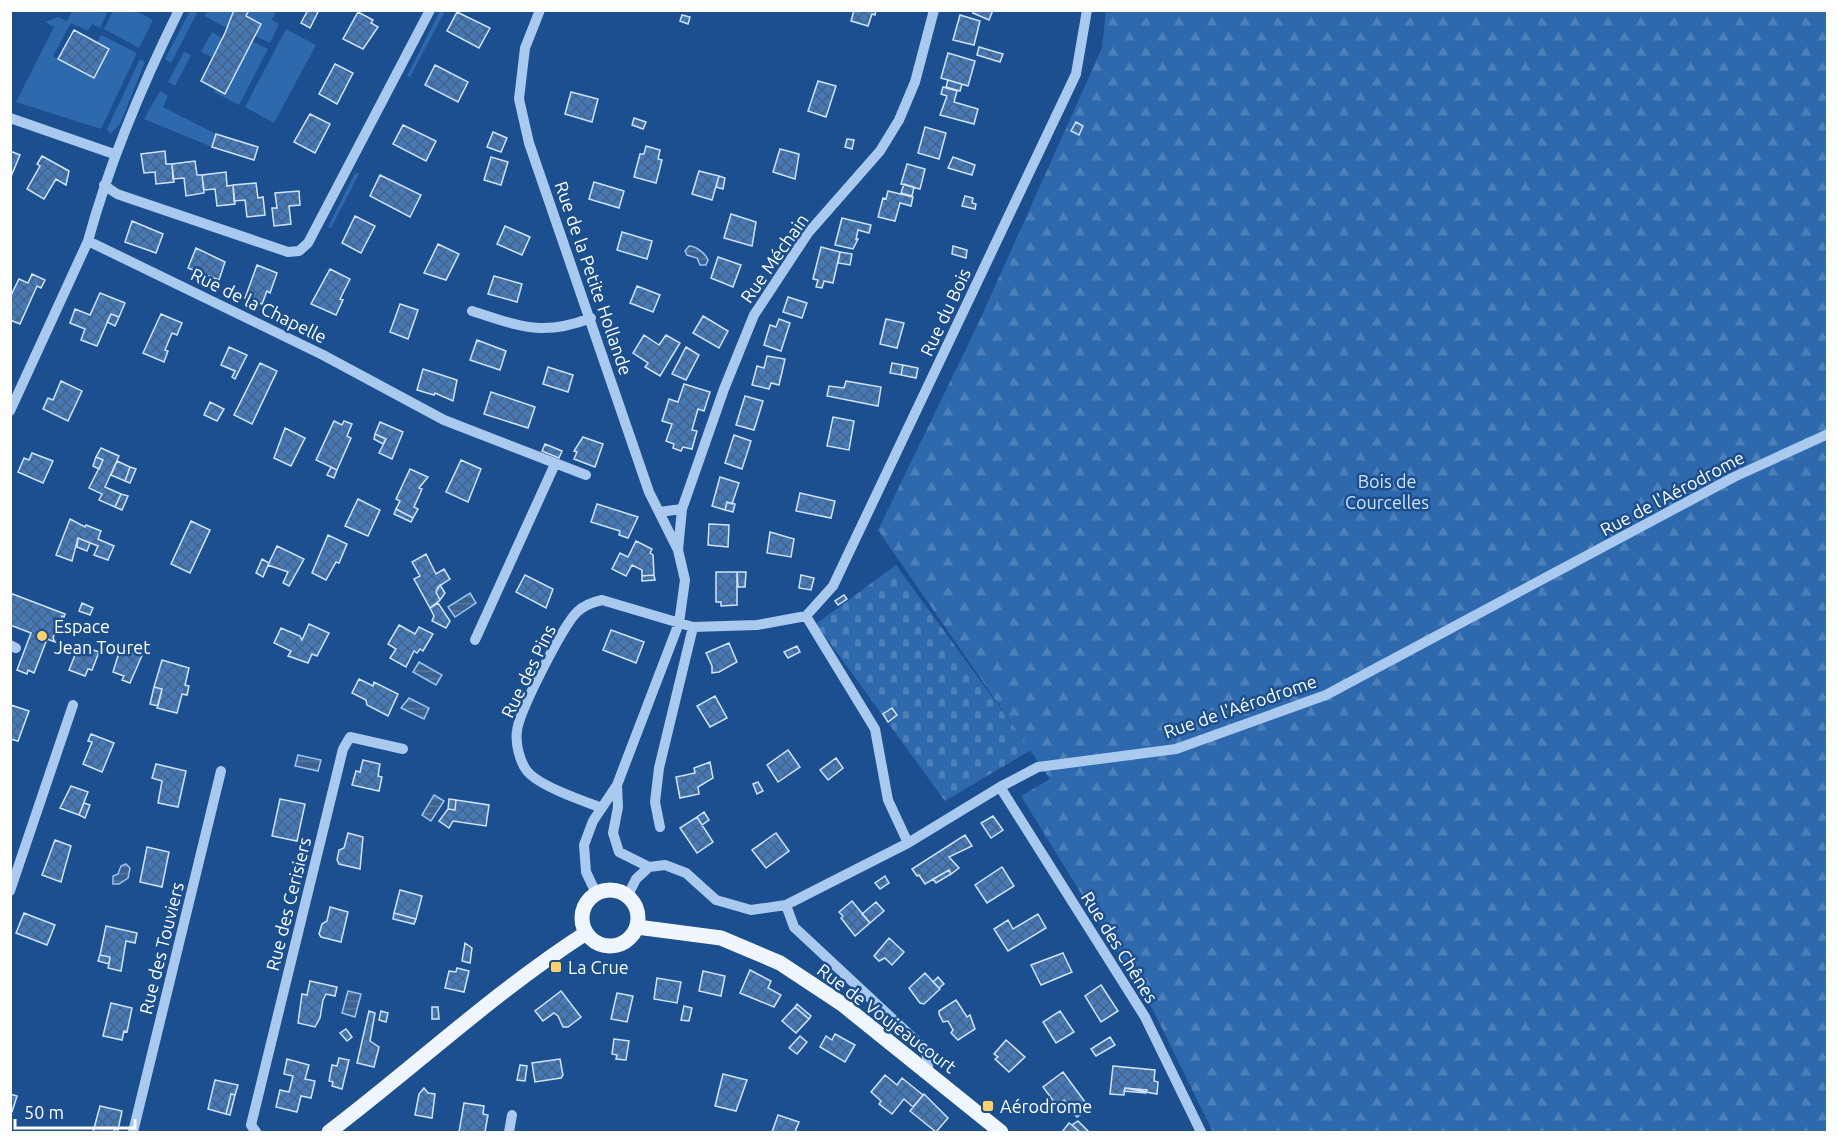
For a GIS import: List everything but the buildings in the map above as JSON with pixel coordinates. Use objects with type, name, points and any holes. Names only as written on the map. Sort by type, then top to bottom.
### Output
[{"type":"main road","points":[[607,890],[628,895],[638,909],[637,927],[628,940],[614,947],[598,944],[586,933],[582,919],[585,904],[596,893],[607,890]]},
{"type":"main road","name":"Rue de Voujeaucourt","points":[[637,927],[721,938],[780,963],[842,1004],[1000,1132]]},
{"type":"main road","points":[[329,1132],[381,1093],[508,987],[586,933]]},
{"type":"street","points":[[10,411],[88,241],[114,154],[146,78],[179,10]]},
{"type":"street","points":[[104,185],[117,194],[288,252],[299,251],[308,243],[430,10]]},
{"type":"street","name":"Rue de la Petite Hollande","points":[[540,10],[525,48],[519,99],[529,143],[649,492],[678,550]]},
{"type":"street","name":"Rue Méchain","points":[[678,550],[682,509],[724,389],[754,315],[808,234],[880,151],[890,135],[915,82],[934,10]]},
{"type":"street","name":"Rue du Bois","points":[[806,616],[833,586],[841,570],[1076,75],[1082,51],[1087,10]]},
{"type":"street","points":[[10,118],[114,154]]},
{"type":"street","name":"Rue de la Chapelle","points":[[88,241],[323,355],[444,420],[586,475]]},
{"type":"street","points":[[472,311],[529,328],[543,329],[566,328],[591,318]]},
{"type":"street","name":"Rue de l'Aérodrome","points":[[649,867],[664,865],[686,873],[716,900],[751,910],[786,905],[908,843],[999,787],[1038,767],[1176,749],[1326,695],[1734,477],[1827,434]]},
{"type":"street","points":[[475,640],[555,464]]},
{"type":"street","points":[[659,512],[682,509]]},
{"type":"street","points":[[596,893],[586,872],[584,845],[593,821],[617,785],[679,623],[685,580],[678,550]]},
{"type":"street","name":"Rue des Pins","points":[[602,808],[544,782],[527,771],[516,734],[519,721],[537,681],[569,623],[577,612],[590,603],[602,600],[616,603],[679,623]]},
{"type":"street","points":[[679,623],[693,627],[757,625],[806,616],[874,729],[888,800],[908,843]]},
{"type":"street","points":[[660,827],[655,802],[659,768],[693,627]]},
{"type":"street","points":[[10,891],[73,705]]},
{"type":"street","name":"Rue des Cerisiers","points":[[256,1132],[251,1125],[343,749],[350,737],[403,749]]},
{"type":"street","name":"Rue des Touviers","points":[[133,1132],[221,771]]},
{"type":"street","points":[[617,785],[618,807],[613,833],[619,852],[649,867],[636,879],[628,895]]},
{"type":"street","name":"Rue des Chênes","points":[[999,787],[1145,1017],[1200,1132]]},
{"type":"street","points":[[786,905],[794,927],[926,1050],[929,1074]]},
{"type":"street","points":[[509,1132],[512,1115]]},
{"type":"green space","points":[[72,11],[108,11],[100,28],[92,24],[88,31],[71,23],[53,56],[94,78],[109,49],[97,42],[101,35],[137,53],[101,129],[16,102],[54,27],[45,22],[58,17],[67,21]]},
{"type":"green space","points":[[113,11],[136,11],[153,20],[139,48],[104,29]]},
{"type":"green space","points":[[190,11],[198,11],[171,63],[165,59]]},
{"type":"green space","points":[[207,11],[236,11],[227,28],[204,16]]},
{"type":"green space","points":[[249,11],[276,11],[272,20],[279,24],[270,43],[255,36],[246,16]]},
{"type":"green space","points":[[440,11],[445,11],[410,77],[407,76]]},
{"type":"green space","name":"Bois de Courcelles","points":[[1106,11],[1827,11],[1827,1132],[1213,1132],[1153,1010],[1021,796],[1050,779],[878,530],[978,324],[1102,48]]},
{"type":"green space","points":[[286,29],[316,45],[274,123],[245,107]]},
{"type":"green space","points":[[212,32],[222,38],[212,57],[201,52]]},
{"type":"green space","points":[[252,41],[268,49],[239,105],[214,92]]},
{"type":"green space","points":[[184,52],[191,55],[175,86],[168,82]]},
{"type":"green space","points":[[140,59],[145,62],[120,124],[110,134],[107,129]]},
{"type":"green space","points":[[160,91],[168,96],[163,107],[216,134],[212,147],[144,119]]},
{"type":"green space","points":[[355,173],[359,174],[331,228],[328,227]]},
{"type":"green space","points":[[896,565],[1031,750],[945,801],[816,624]]},
{"type":"shaded area","points":[[689,246],[705,255],[708,260],[706,265],[700,265],[697,258],[687,255],[685,251]]},
{"type":"shaded area","points":[[470,593],[476,603],[455,617],[448,607]]},
{"type":"shaded area","points":[[419,662],[442,675],[436,685],[413,672]]},
{"type":"shaded area","points":[[409,698],[429,708],[424,719],[401,708]]},
{"type":"shaded area","points":[[298,755],[321,760],[318,771],[295,766]]},
{"type":"shaded area","points":[[434,795],[444,801],[431,821],[422,815]]},
{"type":"shaded area","points":[[126,864],[130,868],[128,878],[119,884],[113,884],[113,876],[118,874],[121,866]]},
{"type":"shaded area","points":[[348,991],[361,994],[355,1017],[342,1013]]},
{"type":"place","name":"Espace Jean Touret","points":[[42,636]]},
{"type":"place","name":"La Crue","points":[[556,967]]},
{"type":"place","name":"Aérodrome","points":[[988,1106]]}]
